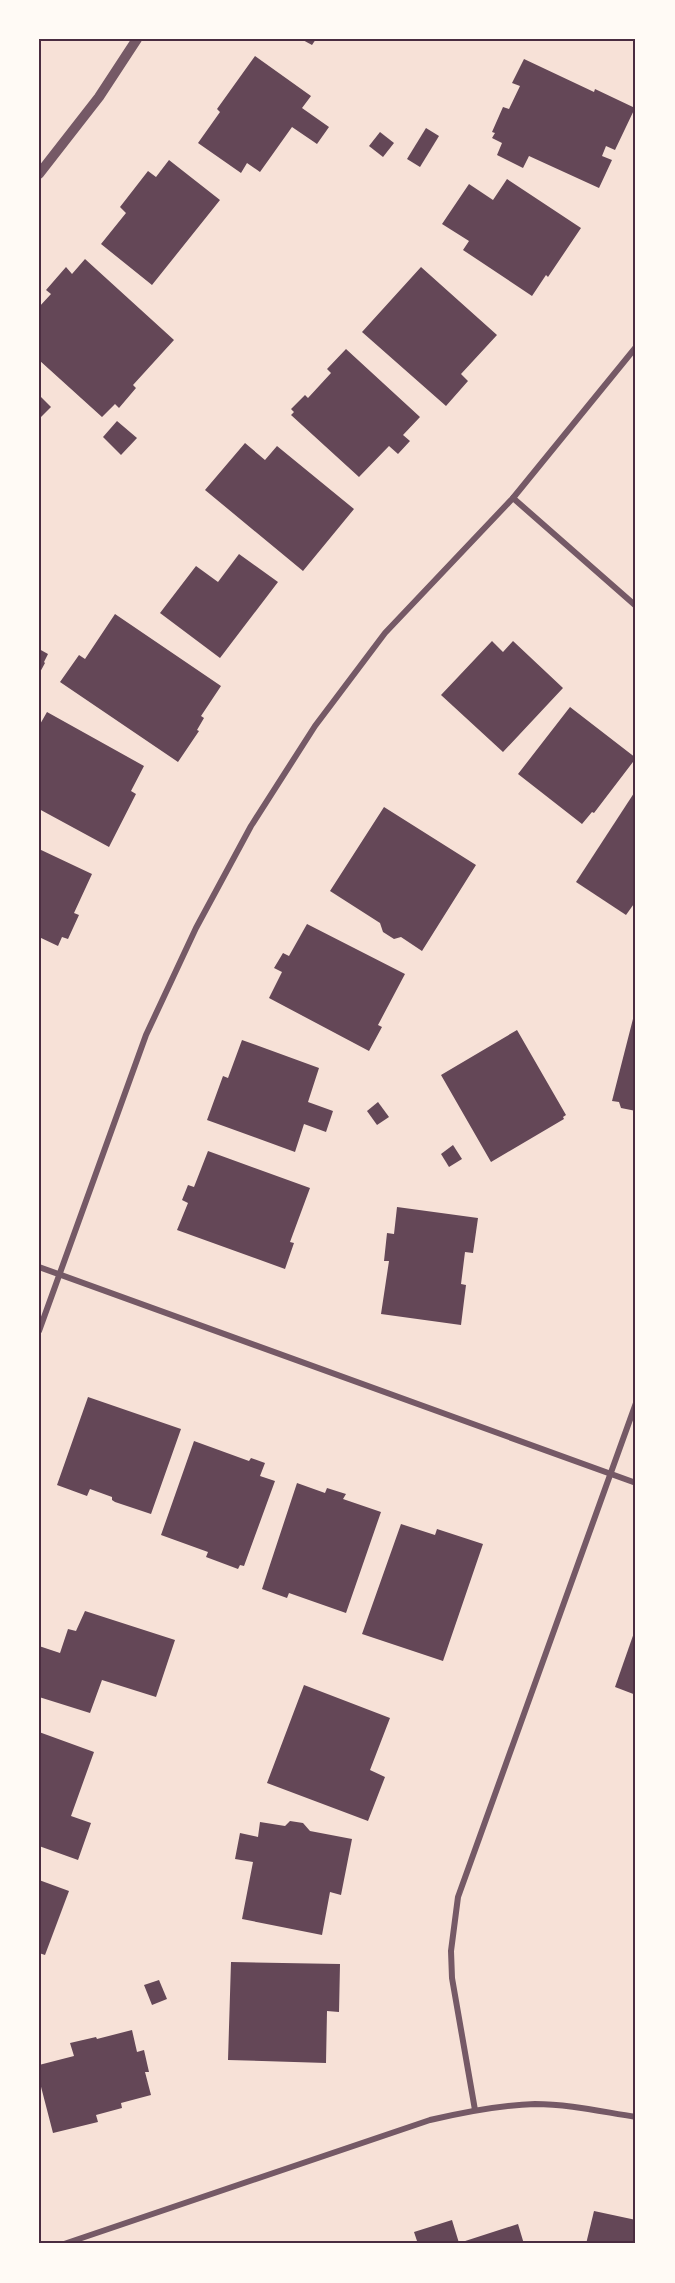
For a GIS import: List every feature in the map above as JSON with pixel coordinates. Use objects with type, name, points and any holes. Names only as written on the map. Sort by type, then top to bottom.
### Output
[{"type":"street","points":[[39,174],[99,97],[136,39]]},
{"type":"street","points":[[39,1331],[147,1035],[196,928],[251,826],[315,726],[385,633],[513,498],[636,347]]},
{"type":"street","points":[[513,498],[636,606]]},
{"type":"street","points":[[39,1267],[636,1484]]},
{"type":"street","points":[[474,2110],[452,1978],[451,1951],[458,1897],[636,1403]]},
{"type":"street","points":[[64,2244],[430,2120],[474,2110],[535,2104],[566,2106],[636,2117]]},
{"type":"building","points":[[301,39],[316,39],[312,45]]},
{"type":"building","points":[[255,56],[311,96],[302,108],[329,127],[317,144],[292,127],[260,172],[247,163],[241,173],[198,143],[220,112],[217,109]]},
{"type":"building","points":[[524,59],[594,92],[595,89],[635,108],[615,150],[606,146],[602,156],[612,160],[599,188],[529,156],[523,168],[497,155],[502,143],[492,138],[495,133],[492,132],[503,107],[509,109],[520,86],[512,83]]},
{"type":"building","points":[[426,128],[439,136],[420,167],[407,159]]},
{"type":"building","points":[[380,132],[394,143],[383,157],[369,146]]},
{"type":"building","points":[[169,160],[220,200],[152,285],[101,244],[126,213],[120,207],[148,171],[156,177]]},
{"type":"building","points":[[507,179],[581,228],[548,277],[546,275],[532,296],[463,250],[469,241],[442,224],[469,184],[493,200]]},
{"type":"building","points":[[85,259],[174,340],[133,385],[136,388],[119,408],[115,404],[102,417],[39,360],[39,307],[51,294],[46,290],[66,267],[72,274]]},
{"type":"building","points":[[421,267],[497,335],[461,374],[468,381],[446,406],[362,332]]},
{"type":"building","points":[[346,349],[420,417],[403,435],[410,441],[398,454],[389,446],[359,477],[291,415],[294,412],[291,409],[305,395],[308,398],[331,373],[327,369]]},
{"type":"building","points":[[39,395],[51,407],[39,419]]},
{"type":"building","points":[[117,421],[137,438],[121,455],[103,437]]},
{"type":"building","points":[[245,443],[265,460],[277,446],[354,509],[303,571],[205,490]]},
{"type":"building","points":[[239,554],[278,582],[220,658],[160,613],[196,566],[218,582]]},
{"type":"building","points":[[115,614],[221,686],[201,716],[204,718],[197,730],[199,731],[178,762],[60,682],[79,655],[85,659]]},
{"type":"building","points":[[492,641],[503,652],[513,641],[563,688],[503,752],[441,695]]},
{"type":"building","points":[[39,649],[48,654],[39,674]]},
{"type":"building","points":[[570,707],[636,758],[594,813],[592,812],[582,824],[518,774]]},
{"type":"building","points":[[47,712],[144,766],[131,791],[136,794],[109,847],[39,809],[39,726]]},
{"type":"building","points":[[636,790],[636,901],[626,915],[576,882]]},
{"type":"building","points":[[384,807],[476,865],[422,951],[401,937],[394,939],[383,932],[380,923],[330,891]]},
{"type":"building","points":[[39,849],[92,874],[74,913],[79,915],[68,939],[62,937],[58,946],[39,937]]},
{"type":"building","points":[[307,924],[405,974],[378,1025],[382,1027],[369,1051],[269,998],[282,972],[274,968],[283,953],[289,956]]},
{"type":"building","points":[[635,1011],[636,1111],[621,1108],[619,1102],[612,1101]]},
{"type":"building","points":[[517,1030],[566,1115],[564,1119],[491,1162],[441,1075]]},
{"type":"building","points":[[242,1040],[319,1068],[308,1102],[333,1111],[326,1132],[304,1124],[295,1152],[207,1120],[223,1076],[228,1078]]},
{"type":"building","points":[[378,1102],[389,1117],[377,1125],[367,1111]]},
{"type":"building","points":[[453,1145],[462,1159],[449,1167],[441,1154]]},
{"type":"building","points":[[208,1151],[310,1188],[290,1242],[294,1243],[285,1269],[177,1230],[188,1203],[182,1200],[188,1185],[194,1187]]},
{"type":"building","points":[[397,1207],[478,1218],[473,1253],[465,1252],[461,1284],[466,1285],[461,1325],[381,1314],[389,1261],[384,1261],[387,1233],[394,1234]]},
{"type":"building","points":[[88,1397],[181,1429],[151,1514],[115,1502],[112,1497],[90,1489],[87,1496],[57,1485]]},
{"type":"building","points":[[194,1441],[249,1461],[251,1458],[265,1463],[260,1476],[275,1481],[244,1566],[240,1565],[238,1569],[206,1557],[208,1552],[161,1535]]},
{"type":"building","points":[[297,1483],[325,1493],[327,1488],[346,1494],[343,1499],[381,1512],[346,1613],[289,1593],[287,1598],[262,1589]]},
{"type":"building","points":[[401,1524],[435,1535],[437,1529],[483,1544],[443,1661],[362,1634]]},
{"type":"building","points":[[85,1611],[175,1640],[156,1697],[102,1680],[90,1713],[39,1697],[39,1646],[60,1653],[68,1629],[76,1631]]},
{"type":"building","points":[[636,1627],[636,1695],[615,1687]]},
{"type":"building","points":[[304,1685],[390,1718],[370,1770],[385,1777],[368,1821],[267,1783]]},
{"type":"building","points":[[39,1732],[94,1752],[71,1816],[91,1823],[78,1860],[39,1846]]},
{"type":"building","points":[[290,1821],[303,1823],[310,1831],[352,1839],[341,1895],[330,1892],[322,1935],[242,1919],[253,1862],[235,1859],[240,1833],[258,1837],[260,1822],[285,1826]]},
{"type":"building","points":[[39,1880],[69,1891],[45,1955],[39,1953]]},
{"type":"building","points":[[231,1962],[340,1964],[339,2012],[327,2011],[326,2063],[228,2060]]},
{"type":"building","points":[[159,1980],[167,1999],[152,2005],[144,1985]]},
{"type":"building","points":[[132,2030],[137,2052],[144,2050],[149,2072],[145,2072],[151,2095],[121,2103],[122,2108],[96,2115],[98,2122],[53,2133],[39,2079],[39,2065],[74,2056],[70,2043]]},
{"type":"building","points":[[594,2211],[636,2220],[636,2244],[586,2244]]},
{"type":"building","points":[[452,2220],[459,2243],[518,2224],[524,2244],[418,2244],[414,2232]]}]
